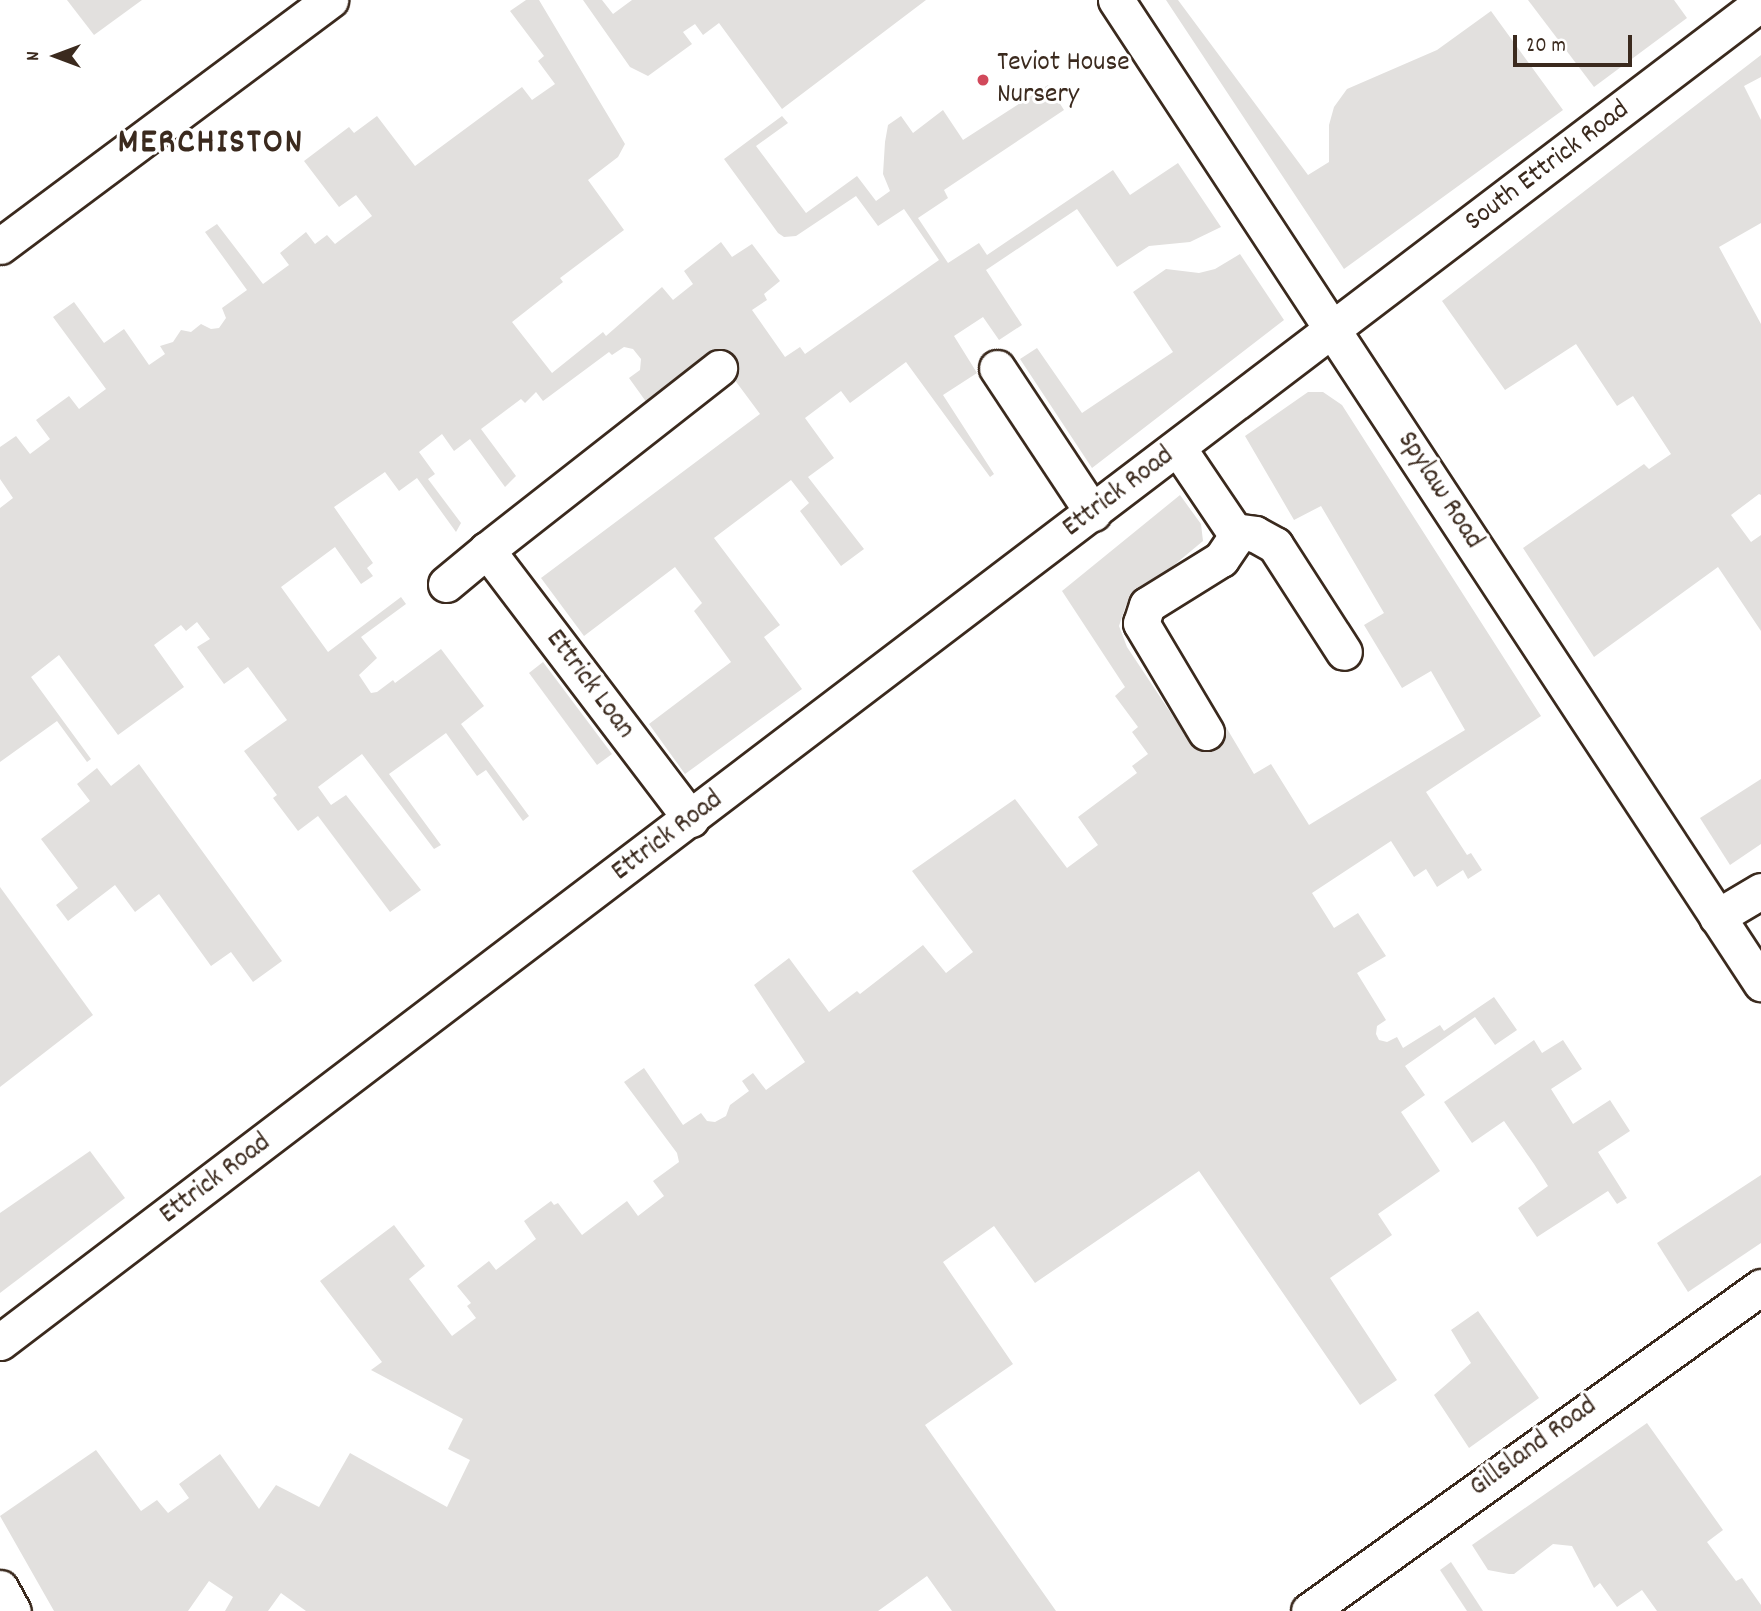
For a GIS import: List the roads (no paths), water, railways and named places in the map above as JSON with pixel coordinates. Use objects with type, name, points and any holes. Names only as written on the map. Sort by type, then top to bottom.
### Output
[{"type":"street","points":[[0,246],[330,0]]},
{"type":"street","name":"Spylaw Road","points":[[1116,0],[1761,983]]},
{"type":"street","name":"South Ettrick Road","points":[[1334,330],[1761,3]]},
{"type":"street","name":"Ettrick Road","points":[[0,1342],[1334,330]]},
{"type":"street","points":[[446,584],[719,368]]},
{"type":"street","points":[[997,368],[1093,513]]},
{"type":"street","points":[[1178,448],[1234,531],[1234,540],[1226,554],[1147,604],[1141,618],[1142,629],[1206,732]]},
{"type":"street","points":[[1234,531],[1255,534],[1275,545],[1344,652]]},
{"type":"street","name":"Ettrick Loan","points":[[487,550],[691,819]]},
{"type":"street","points":[[1717,917],[1761,891]]},
{"type":"street","name":"Gillsland Road","points":[[1309,1611],[1761,1287]]},
{"type":"street","points":[[0,1588],[13,1611]]},
{"type":"place","name":"Teviot House Nursery","points":[[983,80]]},
{"type":"district","name":"MERCHISTON","points":[[211,144]]}]
